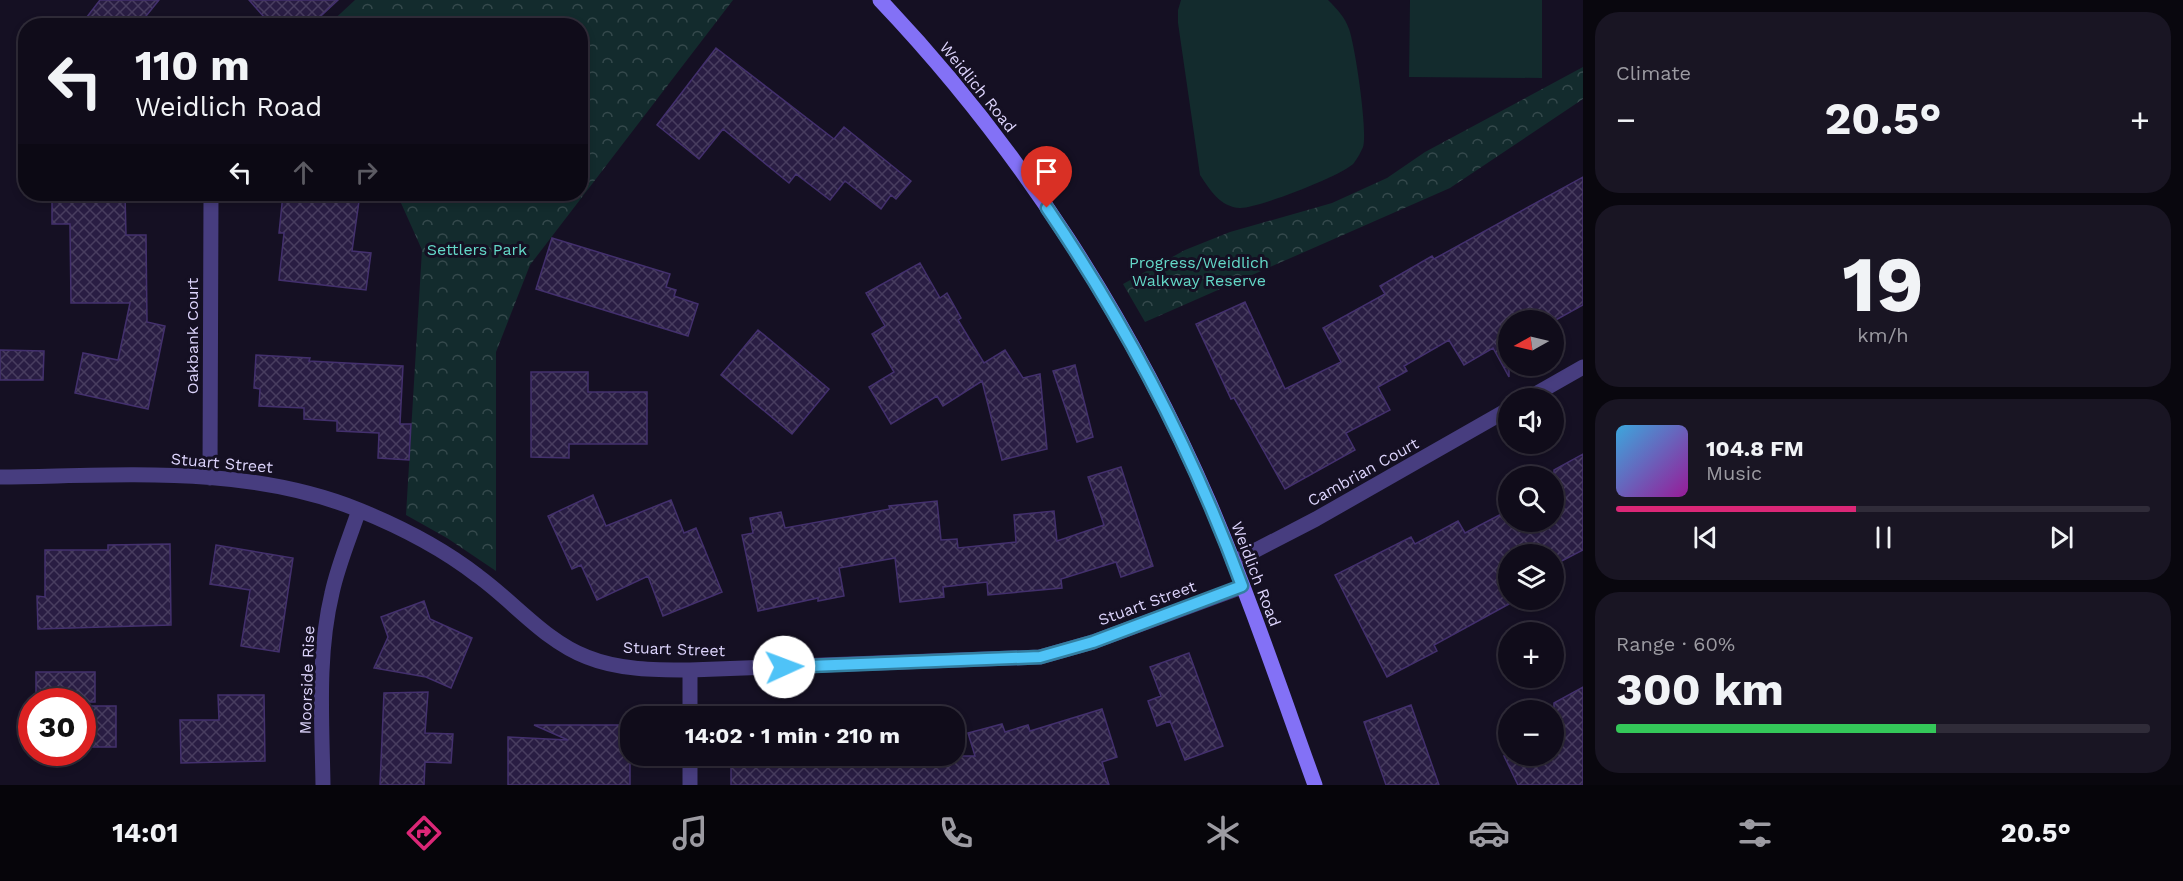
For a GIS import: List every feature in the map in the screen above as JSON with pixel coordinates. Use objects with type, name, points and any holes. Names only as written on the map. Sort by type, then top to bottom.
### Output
[{"type":"street","name":"Weidlich Road","points":[[880,0],[991,131],[1082,259],[1159,396],[1210,505],[1233,561],[1316,785]]},
{"type":"street","name":"Oakbank Court","points":[[210,478],[211,201]]},
{"type":"street","points":[[1546,388],[1583,367]]},
{"type":"street","name":"Cambrian Court","points":[[1233,561],[1316,519],[1498,415]]},
{"type":"street","name":"Stuart Street","points":[[0,477],[210,478],[248,481],[307,492],[359,510],[403,530],[455,559],[548,634],[586,657],[637,669],[690,670],[1040,657],[1100,640],[1242,586]]},
{"type":"street","name":"Moorside Rise","points":[[323,785],[322,685],[326,627],[341,561],[359,510]]},
{"type":"street","points":[[690,670],[690,706]]},
{"type":"street","points":[[690,766],[690,785]]},
{"type":"green space","name":"Settlers Park","points":[[355,0],[733,0],[588,189],[588,18],[336,18]]},
{"type":"green space","points":[[1181,0],[1328,0],[1340,13],[1352,38],[1364,125],[1363,147],[1354,163],[1318,183],[1249,207],[1233,207],[1216,197],[1200,175],[1178,23]]},
{"type":"green space","points":[[1410,0],[1542,0],[1542,78],[1409,77]]},
{"type":"green space","name":"Progress/Weidlich Walkway Reserve","points":[[1583,67],[1583,99],[1450,188],[1145,322],[1123,284],[1185,250],[1230,232],[1332,203],[1387,178],[1425,152]]},
{"type":"green space","name":"Settlers Park","points":[[400,201],[579,201],[530,265],[496,352],[496,571],[447,538],[406,515],[422,250]]},
{"type":"building","points":[[100,0],[159,0],[144,18],[86,18]]},
{"type":"building","points":[[249,0],[338,0],[319,18],[265,18]]},
{"type":"building","points":[[716,48],[834,139],[844,127],[911,181],[896,199],[891,195],[881,209],[845,181],[830,200],[796,174],[789,183],[723,129],[699,159],[657,125]]},
{"type":"building","points":[[1583,177],[1583,305],[1564,315],[1564,310],[1498,310],[1498,357],[1493,348],[1464,365],[1449,340],[1404,366],[1407,371],[1378,387],[1390,410],[1346,433],[1355,450],[1285,489],[1234,398],[1231,399],[1196,324],[1245,302],[1285,389],[1341,362],[1323,328],[1385,294],[1380,286],[1432,256],[1434,259]]},
{"type":"building","points":[[52,201],[125,201],[126,235],[146,235],[147,322],[165,326],[148,409],[75,393],[83,353],[118,360],[130,303],[71,303],[70,224],[52,224]]},
{"type":"building","points":[[282,201],[359,201],[352,251],[371,253],[366,290],[279,280],[284,233],[279,233]]},
{"type":"building","points":[[552,238],[670,274],[666,287],[676,290],[674,296],[698,304],[688,336],[536,289]]},
{"type":"building","points":[[920,263],[940,298],[947,293],[961,318],[958,320],[984,363],[1005,350],[1023,378],[1040,374],[1047,449],[1002,460],[982,381],[943,406],[937,396],[891,424],[869,387],[894,372],[872,334],[885,326],[866,293]]},
{"type":"building","points":[[758,330],[829,389],[792,434],[721,375]]},
{"type":"building","points":[[0,350],[44,351],[43,380],[0,380]]},
{"type":"building","points":[[256,355],[310,358],[309,361],[403,366],[400,424],[411,424],[409,460],[378,458],[379,433],[337,431],[337,421],[304,419],[304,408],[259,406],[260,389],[254,388]]},
{"type":"building","points":[[1075,365],[1093,437],[1077,442],[1053,371]]},
{"type":"building","points":[[531,372],[588,372],[588,392],[647,392],[647,444],[569,444],[569,458],[531,457]]},
{"type":"building","points":[[1583,454],[1583,550],[1564,560],[1564,544],[1498,544],[1498,610],[1434,645],[1437,651],[1387,677],[1335,575],[1411,537],[1415,544],[1458,521],[1465,533],[1498,516],[1498,532],[1564,532],[1564,466],[1561,466]]},
{"type":"building","points":[[1121,467],[1153,566],[1121,577],[1116,562],[1061,579],[1062,588],[988,595],[987,582],[943,587],[944,597],[900,602],[895,558],[839,568],[844,596],[818,601],[818,598],[758,611],[742,535],[753,533],[750,518],[781,512],[785,528],[890,509],[889,506],[937,501],[941,540],[957,539],[958,548],[1016,542],[1014,515],[1054,511],[1057,541],[1104,525],[1088,477]]},
{"type":"building","points":[[593,495],[606,526],[671,500],[684,533],[696,528],[722,592],[663,616],[648,576],[597,600],[581,565],[572,569],[548,516]]},
{"type":"building","points":[[170,544],[171,625],[38,629],[37,596],[45,597],[45,550],[108,550],[108,545]]},
{"type":"building","points":[[216,545],[293,558],[279,652],[241,646],[250,590],[210,584]]},
{"type":"building","points":[[424,601],[430,619],[472,638],[451,688],[426,677],[374,668],[388,637],[381,617]]},
{"type":"building","points":[[1189,653],[1223,746],[1185,760],[1170,721],[1157,726],[1148,701],[1161,696],[1150,667]]},
{"type":"building","points":[[36,672],[95,672],[95,688],[36,688]]},
{"type":"building","points":[[1583,687],[1583,785],[1518,785],[1509,766],[1564,766],[1564,700],[1559,700]]},
{"type":"building","points":[[428,692],[425,733],[453,734],[451,763],[425,762],[424,785],[380,785],[384,693]]},
{"type":"building","points":[[218,695],[264,695],[265,761],[181,763],[180,720],[219,720]]},
{"type":"building","points":[[1411,705],[1439,785],[1386,785],[1364,722]]},
{"type":"building","points":[[96,706],[116,706],[116,747],[96,747]]},
{"type":"building","points":[[1102,709],[1117,757],[1102,762],[1109,785],[731,785],[731,766],[965,766],[965,756],[975,756],[968,733],[1002,724],[1005,732],[1028,725],[1030,731]]},
{"type":"building","points":[[534,725],[620,725],[620,766],[630,766],[630,785],[508,785],[508,737],[568,740]]},
{"type":"route","points":[[784,667],[996,661],[1040,657],[1093,642],[1242,586],[1210,505],[1145,368],[1082,259],[1047,208]]}]
